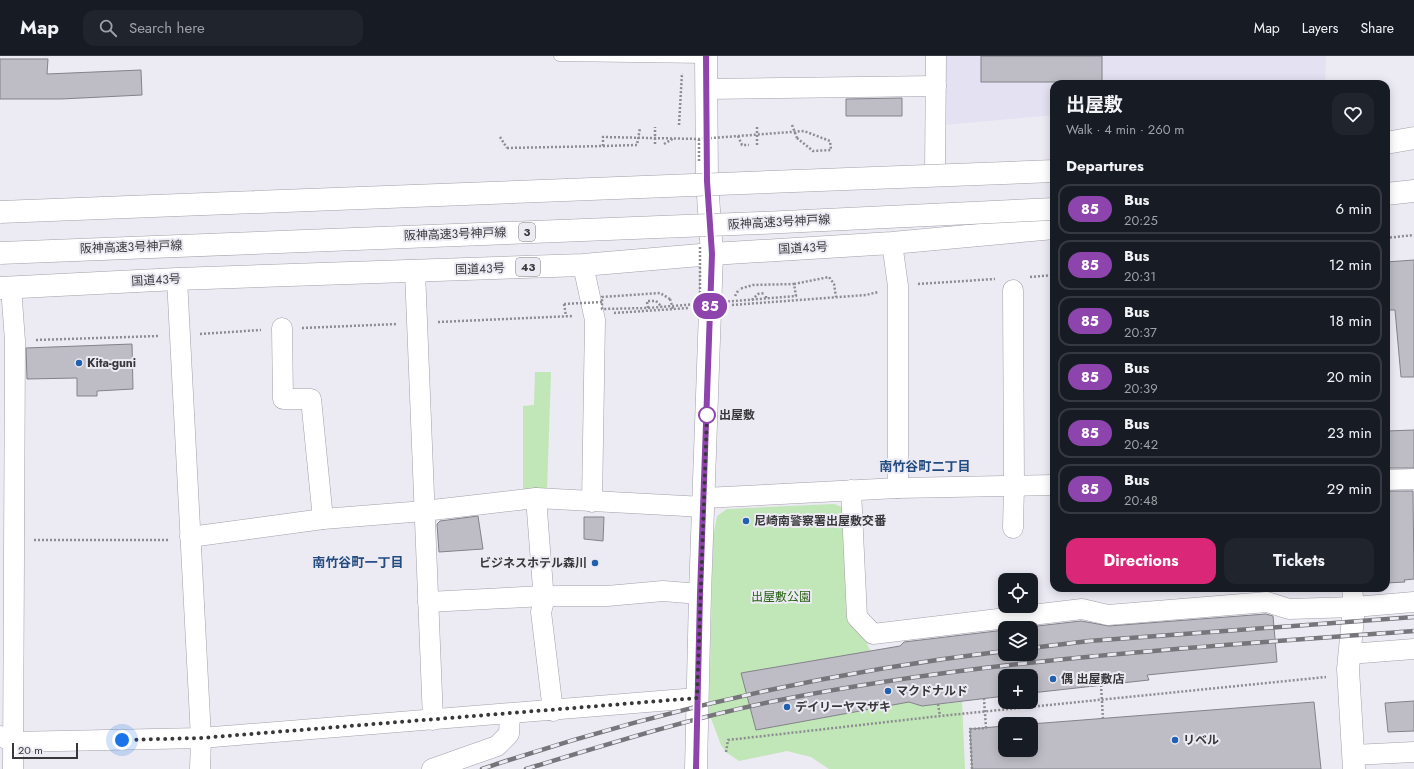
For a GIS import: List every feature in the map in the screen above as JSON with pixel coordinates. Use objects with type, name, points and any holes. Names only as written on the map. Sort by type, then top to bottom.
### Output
[{"type":"main road","points":[[696,769],[700,594],[712,254],[707,181],[706,57]]},
{"type":"main road","points":[[1390,136],[1414,133]]},
{"type":"main road","points":[[1390,142],[1414,138]]},
{"type":"main road","points":[[0,208],[935,171],[1050,169]]},
{"type":"main road","points":[[0,212],[1050,169]]},
{"type":"main road","points":[[1390,183],[1414,180]]},
{"type":"main road","points":[[1390,193],[1414,190]]},
{"type":"main road","name":"阪神高速3号神戸線","points":[[0,252],[768,222],[1050,209]]},
{"type":"main road","name":"国道43号","points":[[5,288],[177,279],[584,266],[712,254],[892,243],[1050,228]]},
{"type":"main road","points":[[1353,598],[1348,669],[1353,762]]},
{"type":"street","points":[[935,171],[936,56]]},
{"type":"street","points":[[706,89],[936,86]]},
{"type":"street","points":[[892,243],[898,286],[898,488]]},
{"type":"street","points":[[584,266],[595,320],[592,502]]},
{"type":"street","points":[[415,271],[419,323],[424,511],[433,720]]},
{"type":"street","points":[[177,279],[201,738],[200,769]]},
{"type":"street","points":[[1012,282],[1014,486],[1012,528]]},
{"type":"street","points":[[5,288],[15,341],[7,405],[14,540],[6,739],[13,769]]},
{"type":"street","points":[[282,328],[283,399],[311,399],[323,519]]},
{"type":"street","points":[[1390,480],[1414,479]]},
{"type":"street","points":[[190,538],[323,519],[424,511],[536,498],[592,502],[704,502],[851,490],[1050,485]]},
{"type":"street","points":[[851,490],[857,617],[873,634],[1082,609],[1108,615],[1267,602],[1289,609],[1353,598],[1414,602]]},
{"type":"street","points":[[536,498],[544,596],[542,612],[553,711]]},
{"type":"street","points":[[428,602],[544,596],[607,596],[663,591],[700,594]]},
{"type":"street","points":[[1349,654],[1414,649]]},
{"type":"street","points":[[6,739],[201,738],[553,711],[697,698]]},
{"type":"street","points":[[432,769],[497,746],[509,734],[510,714]]},
{"type":"street","points":[[1353,762],[1414,752]]},
{"type":"lane","points":[[560,56],[706,57]]},
{"type":"path","points":[[679,125],[682,57]]},
{"type":"path","points":[[603,146],[603,137],[699,139],[738,136],[804,131],[830,141],[831,150],[813,151],[797,138],[792,125]]},
{"type":"path","points":[[655,126],[655,144]]},
{"type":"path","points":[[757,126],[757,145]]},
{"type":"path","points":[[500,137],[507,148],[637,145],[640,128]]},
{"type":"path","points":[[738,136],[742,145],[750,145]]},
{"type":"path","points":[[664,144],[674,138]]},
{"type":"path","points":[[1390,238],[1414,235]]},
{"type":"path","points":[[866,295],[898,286],[1012,282],[1050,276]]},
{"type":"path","points":[[735,296],[739,288],[753,285],[794,284],[829,277],[834,284],[836,297]]},
{"type":"path","points":[[752,300],[758,294],[766,296],[796,296],[794,284]]},
{"type":"path","points":[[673,309],[670,298],[660,293],[602,298],[602,309],[648,308],[662,307],[752,300],[766,296]]},
{"type":"path","points":[[648,308],[648,301],[656,301],[662,307]]},
{"type":"path","points":[[566,316],[564,304],[602,302]]},
{"type":"path","points":[[14,540],[190,538]]},
{"type":"path","points":[[726,752],[728,740],[940,716],[1326,677]]},
{"type":"path","points":[[1101,685],[1103,719]]},
{"type":"path","points":[[972,769],[970,729],[986,728],[984,699]]},
{"type":"path","points":[[938,704],[940,716]]},
{"type":"shaded area","points":[[944,56],[1326,56],[1325,80],[1050,80],[1050,115],[943,125]]},
{"type":"green space","points":[[535,372],[551,372],[547,490],[523,491],[523,406],[534,405]]},
{"type":"green space","name":"出屋敷公園","points":[[834,504],[842,507],[863,636],[871,652],[741,673],[756,729],[909,702],[922,706],[962,702],[965,769],[829,769],[811,757],[787,751],[739,761],[726,752],[721,745],[709,713],[713,537],[717,516],[727,509]]},
{"type":"building","points":[[981,56],[1102,56],[1102,80],[981,82]]},
{"type":"building","points":[[0,59],[48,59],[47,74],[141,70],[142,95],[61,99],[0,99]]},
{"type":"building","points":[[902,98],[902,116],[846,116],[846,99]]},
{"type":"building","points":[[1414,260],[1414,377],[1401,377],[1395,310],[1390,310],[1390,262]]},
{"type":"building","name":"Kita-guni","points":[[132,344],[133,389],[97,391],[97,396],[77,396],[77,378],[27,379],[26,348]]},
{"type":"building","points":[[1414,430],[1414,468],[1390,468],[1390,431]]},
{"type":"building","points":[[1390,491],[1413,491],[1414,579],[1404,580],[1405,582],[1390,583]]},
{"type":"building","points":[[478,516],[483,549],[439,552],[437,524],[440,521]]},
{"type":"building","points":[[584,517],[604,517],[603,541],[584,539]]},
{"type":"building","points":[[1266,614],[1273,616],[1277,662],[1147,675],[1149,680],[1038,692],[1038,669],[998,669],[998,697],[922,706],[909,702],[756,730],[741,673],[900,646],[904,642],[998,631],[998,661],[1038,661],[1038,626],[1081,621],[1109,626]]},
{"type":"building","points":[[1414,701],[1414,731],[1388,732],[1385,703]]},
{"type":"building","name":"リベル","points":[[1314,702],[1321,769],[972,769],[970,729],[998,727],[998,757],[1038,757],[1038,723]]},
{"type":"railway","points":[[1038,647],[1089,641],[1414,617]]},
{"type":"railway","points":[[526,769],[712,715],[775,701],[854,687],[934,675],[1093,656],[1414,631]]},
{"type":"railway","points":[[482,769],[610,729],[740,696],[872,670],[998,652]]},
{"type":"bus line","name":"85","points":[[696,769],[700,594],[712,254],[707,181],[706,56]]},
{"type":"place","name":"Kita-guni","points":[[79,363]]},
{"type":"place","name":"出屋敷","points":[[707,415]]},
{"type":"place","name":"尼崎南警察署出屋敷交番","points":[[746,521]]},
{"type":"place","name":"ビジネスホテル森川","points":[[595,563]]},
{"type":"place","name":"偶 出屋敷店","points":[[1053,679]]},
{"type":"place","name":"マクドナルド","points":[[888,691]]},
{"type":"place","name":"デイリーヤマザキ","points":[[787,707]]},
{"type":"place","name":"リベル","points":[[1175,740]]},
{"type":"district","name":"南竹谷町二丁目","points":[[925,466]]},
{"type":"district","name":"南竹谷町一丁目","points":[[358,562]]},
{"type":"route","points":[[122,740],[201,738],[553,711],[697,698],[707,415]]}]
